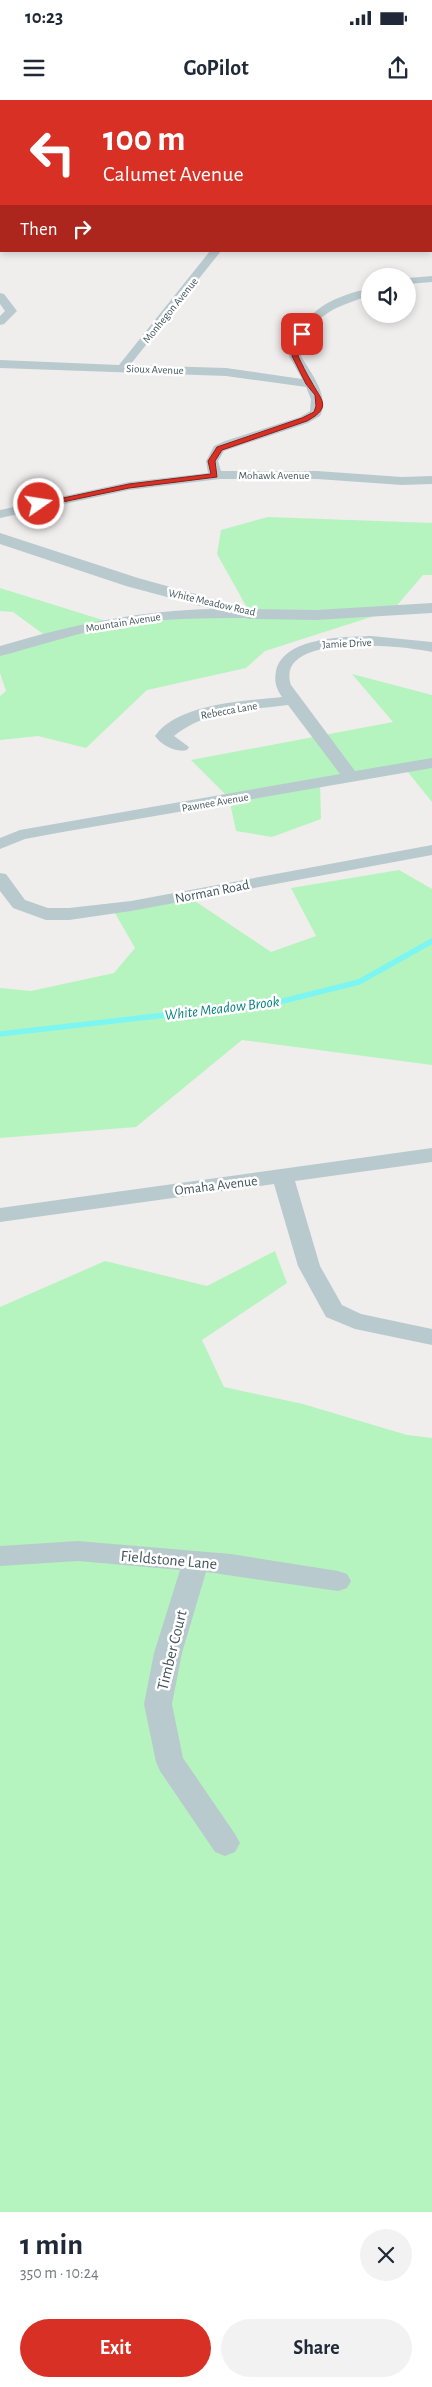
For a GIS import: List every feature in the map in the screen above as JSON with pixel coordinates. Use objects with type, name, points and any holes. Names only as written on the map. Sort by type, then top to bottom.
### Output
[{"type":"street","name":"Monhegon Avenue","points":[[122,368],[215,252]]},
{"type":"street","points":[[416,280],[432,279]]},
{"type":"street","points":[[215,476],[212,461],[219,449],[304,420],[316,414],[319,406],[318,395],[309,384],[295,356],[308,323],[338,303],[361,294]]},
{"type":"street","points":[[0,296],[9,307],[0,322]]},
{"type":"street","name":"Sioux Avenue","points":[[0,364],[226,372],[309,384]]},
{"type":"street","name":"Mohawk Avenue","points":[[0,514],[129,486],[215,476],[317,475],[402,481],[432,480]]},
{"type":"street","name":"White Meadow Road","points":[[0,538],[132,582],[249,614],[316,615],[432,608]]},
{"type":"street","name":"Mountain Avenue","points":[[0,651],[60,633],[113,622],[158,616],[249,614]]},
{"type":"street","name":"Jamie Drive","points":[[352,778],[292,700],[282,680],[287,662],[299,653],[318,644],[356,641],[390,642],[432,648]]},
{"type":"street","name":"Rebecca Lane","points":[[181,747],[163,736],[173,727],[190,717],[292,700]]},
{"type":"street","name":"Pawnee Avenue","points":[[0,844],[20,835],[57,828],[432,763]]},
{"type":"street","name":"Norman Road","points":[[1,881],[20,904],[46,914],[69,914],[131,906],[432,850]]},
{"type":"street","name":"Omaha Avenue","points":[[0,1215],[432,1155]]},
{"type":"street","points":[[280,1177],[284,1180],[309,1266],[334,1311],[356,1321],[432,1337]]},
{"type":"street","name":"Fieldstone Lane","points":[[0,1556],[78,1551],[231,1564],[338,1581]]},
{"type":"street","name":"Timber Court","points":[[196,1561],[168,1653],[158,1704],[170,1762],[225,1843]]},
{"type":"green space","points":[[268,517],[432,523],[432,575],[423,575],[393,610],[265,651],[246,668],[147,690],[86,748],[38,736],[0,740],[0,696],[6,691],[0,673],[0,654],[50,639],[13,612],[0,611],[0,588],[109,622],[251,615],[217,554],[221,530]]},
{"type":"green space","points":[[352,674],[432,695],[432,802],[407,771],[320,781],[321,819],[272,837],[236,831],[229,798],[191,760],[393,722]]},
{"type":"green space","points":[[399,870],[432,889],[432,1065],[242,1040],[136,1127],[0,1138],[0,988],[31,991],[114,973],[135,948],[112,908],[186,895],[271,952],[316,936],[291,888]]},
{"type":"green space","points":[[275,1251],[287,1283],[202,1340],[224,1387],[303,1404],[407,1435],[432,1438],[432,2212],[0,2212],[0,1307],[105,1261],[207,1286]]},
{"type":"waterway","name":"White Meadow Brook","points":[[0,1034],[279,1002],[359,982],[432,941]]},
{"type":"route","points":[[39,504],[129,486],[215,476],[212,461],[219,449],[229,444],[304,420],[316,414],[319,406],[318,395],[309,384],[295,356],[302,334]]}]
